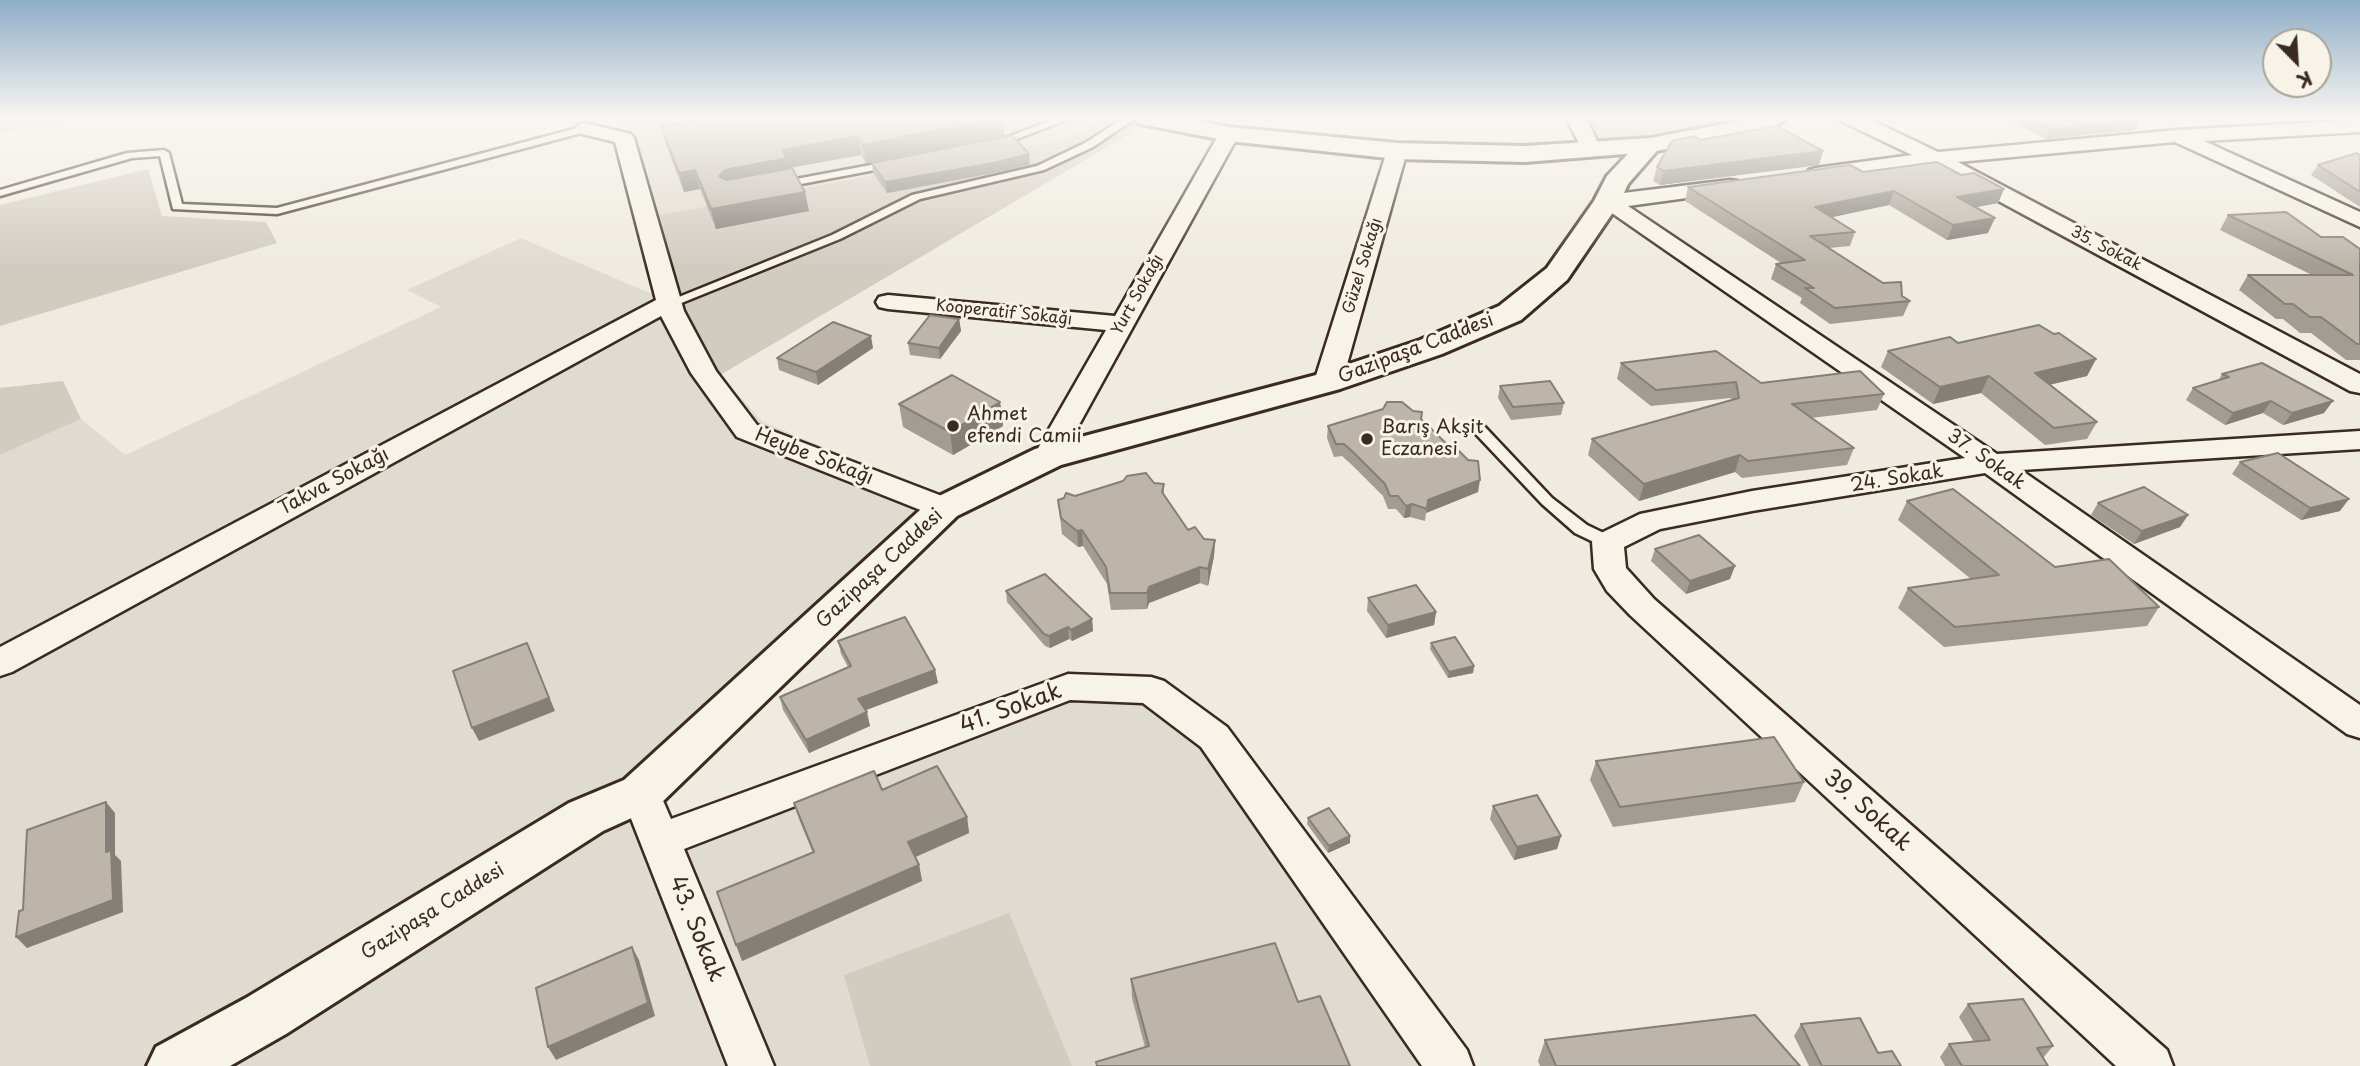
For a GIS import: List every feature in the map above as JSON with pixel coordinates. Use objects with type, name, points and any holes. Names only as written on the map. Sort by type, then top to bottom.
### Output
[{"type":"street","name":"Heybe Sokağı","points":[[632,168],[671,311],[704,373],[747,431],[944,508]]},
{"type":"street","name":"Yurt Sokağı","points":[[1048,457],[1210,168]]},
{"type":"street","name":"Güzel Sokağı","points":[[1328,382],[1392,168]]},
{"type":"street","name":"Gazipaşa Caddesi","points":[[176,1066],[266,1016],[586,817],[641,793],[944,508],[1048,457],[1328,382],[1431,347],[1510,313],[1557,274],[1607,202],[1616,182],[1629,168]]},
{"type":"street","points":[[1798,177],[1865,168]]},
{"type":"street","name":"35. Sokak","points":[[1953,168],[2360,385]]},
{"type":"street","points":[[2246,168],[2360,220]]},
{"type":"street","points":[[1607,202],[1744,184]]},
{"type":"street","name":"37. Sokak","points":[[1607,202],[1992,463],[2360,724]]},
{"type":"street","name":"Kooperatif Sokağı","points":[[888,302],[1121,324]]},
{"type":"street","name":"Takva Sokağı","points":[[0,663],[650,311],[670,303]]},
{"type":"street","name":"24. Sokak","points":[[1608,542],[1651,521],[1752,500],[1992,463],[2360,440]]},
{"type":"street","name":"39. Sokak","points":[[1608,542],[1610,569],[1619,583],[1642,607],[2150,1066]]},
{"type":"street","name":"41. Sokak","points":[[660,840],[1068,687],[1151,690],[1214,737],[1450,1066]]},
{"type":"street","name":"43. Sokak","points":[[641,793],[751,1066]]},
{"type":"lane","points":[[0,193],[87,168]]},
{"type":"lane","points":[[168,168],[177,207],[277,211],[427,168]]},
{"type":"lane","points":[[772,186],[871,168]]},
{"type":"lane","points":[[670,303],[836,237],[916,197],[1041,168]]},
{"type":"lane","points":[[1479,429],[1547,501],[1581,529],[1608,542]]},
{"type":"shaded area","points":[[621,168],[1072,168],[720,375],[763,422],[959,504],[657,789],[676,827],[1057,681],[1136,673],[1209,714],[1462,1066],[0,1066],[0,455],[81,419],[125,455],[441,307],[407,290],[521,238],[652,294]]},
{"type":"shaded area","points":[[914,168],[1072,168],[720,375],[682,308],[660,215]]},
{"type":"shaded area","points":[[148,169],[162,216],[266,222],[277,243],[0,326],[0,205]]},
{"type":"shaded area","points":[[63,381],[81,419],[0,455],[0,388]]},
{"type":"shaded area","points":[[1009,913],[1072,1066],[870,1066],[844,975]]},
{"type":"building","points":[[677,168],[737,168],[725,170],[719,176],[727,180],[792,168],[805,192],[711,209],[695,170],[679,173]]},
{"type":"building","points":[[875,168],[966,168],[885,182]]},
{"type":"building","points":[[1658,168],[1690,168],[1664,171]]},
{"type":"building","points":[[1830,168],[1855,168],[1863,172],[1894,168],[1948,168],[1961,175],[1974,173],[2004,189],[1957,197],[1995,218],[1953,225],[1894,191],[1815,207],[1855,232],[1810,236],[1883,283],[1901,282],[1902,296],[1910,301],[1835,308],[1805,288],[1814,288],[1776,264],[1805,260],[1688,187]]},
{"type":"building","points":[[2322,168],[2360,168],[2360,192]]},
{"type":"building","points":[[2286,212],[2321,237],[2343,237],[2360,249],[2360,344],[2321,317],[2310,317],[2293,304],[2285,304],[2248,275],[2353,275],[2228,215]]},
{"type":"building","points":[[930,315],[959,319],[939,348],[908,343]]},
{"type":"building","points":[[833,322],[871,336],[816,372],[777,358]]},
{"type":"building","points":[[2039,325],[2054,334],[2059,333],[2096,359],[2035,373],[2097,422],[2054,428],[1989,376],[1940,387],[1888,351],[1950,337],[1958,343]]},
{"type":"building","points":[[1716,351],[1761,383],[1860,371],[1884,394],[1792,404],[1854,448],[1748,461],[1740,455],[1644,484],[1592,439],[1739,398],[1736,382],[1656,390],[1621,363]]},
{"type":"building","points":[[2262,363],[2333,401],[2292,413],[2271,401],[2233,413],[2193,388],[2229,377],[2222,374]]},
{"type":"building","points":[[952,375],[1000,402],[950,432],[899,404]]},
{"type":"building","points":[[1550,381],[1564,403],[1513,407],[1500,386]]},
{"type":"building","points":[[1387,402],[1402,402],[1413,411],[1422,412],[1421,419],[1454,451],[1458,450],[1468,460],[1478,461],[1480,480],[1428,500],[1427,509],[1412,504],[1406,506],[1398,496],[1390,496],[1385,484],[1353,452],[1344,444],[1336,444],[1328,426],[1383,409]]},
{"type":"building","points":[[2278,453],[2349,499],[2310,508],[2240,462]]},
{"type":"building","points":[[1146,473],[1154,483],[1164,484],[1162,492],[1188,530],[1195,527],[1204,539],[1215,540],[1208,569],[1200,567],[1149,587],[1147,593],[1110,593],[1106,567],[1082,530],[1077,531],[1061,518],[1058,500],[1064,498],[1066,493],[1075,496],[1123,481],[1127,476]]},
{"type":"building","points":[[2144,487],[2188,515],[2142,531],[2098,503]]},
{"type":"building","points":[[1953,489],[2055,567],[2109,559],[2159,607],[1955,627],[1908,588],[1999,575],[1907,501]]},
{"type":"building","points":[[1699,535],[1735,566],[1690,581],[1655,549]]},
{"type":"building","points":[[1045,574],[1092,619],[1071,630],[1068,627],[1049,636],[1044,634],[1006,591]]},
{"type":"building","points":[[1416,585],[1436,612],[1388,625],[1368,598]]},
{"type":"building","points":[[905,617],[935,670],[858,699],[867,712],[806,740],[780,697],[851,666],[838,641]]},
{"type":"building","points":[[1455,637],[1474,666],[1449,672],[1431,643]]},
{"type":"building","points":[[527,643],[549,698],[472,728],[453,671]]},
{"type":"building","points":[[1774,737],[1804,782],[1620,807],[1596,761]]},
{"type":"building","points":[[937,766],[967,817],[908,842],[919,865],[736,945],[717,892],[814,852],[794,803],[874,771],[882,790]]},
{"type":"building","points":[[1537,795],[1561,836],[1517,847],[1493,806]]},
{"type":"building","points":[[106,802],[106,852],[111,850],[113,900],[16,937],[19,911],[23,910],[27,830]]},
{"type":"building","points":[[1329,808],[1350,836],[1329,846],[1308,818]]},
{"type":"building","points":[[1275,943],[1298,1002],[1320,996],[1350,1066],[1097,1066],[1096,1062],[1149,1046],[1131,979]]},
{"type":"building","points":[[632,947],[648,1003],[548,1047],[536,988]]},
{"type":"building","points":[[2023,999],[2053,1046],[2037,1048],[2048,1066],[1962,1066],[1949,1044],[1990,1040],[1968,1004]]},
{"type":"building","points":[[1755,1015],[1800,1066],[1556,1066],[1545,1040]]},
{"type":"building","points":[[1860,1018],[1878,1053],[1892,1051],[1901,1066],[1822,1066],[1801,1024]]},
{"type":"place","name":"Ahmet efendi Camii","points":[[953,426]]},
{"type":"place","name":"Barış Akşit Eczanesi","points":[[1367,439]]}]
